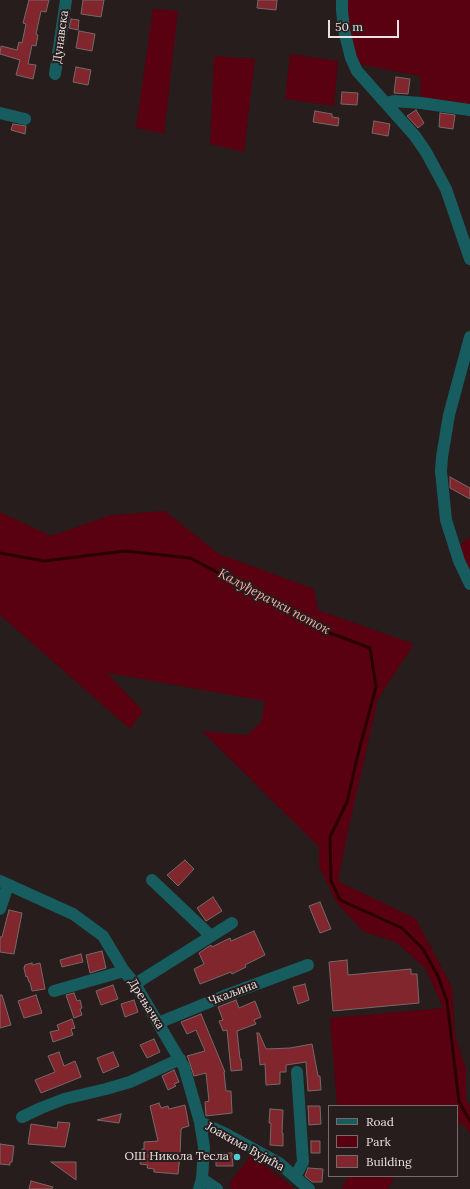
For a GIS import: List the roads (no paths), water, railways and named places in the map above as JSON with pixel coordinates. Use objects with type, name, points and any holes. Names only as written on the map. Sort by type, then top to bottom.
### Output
[{"type":"street","name":"Дунавска","points":[[55,74],[66,0]]},
{"type":"street","points":[[342,0],[344,30],[353,63],[362,77],[415,136],[434,165],[446,189],[470,259]]},
{"type":"street","points":[[386,103],[394,101],[421,103],[470,110]]},
{"type":"street","points":[[0,113],[26,119]]},
{"type":"street","points":[[470,337],[449,415],[441,471],[446,520],[460,561],[470,584]]},
{"type":"street","points":[[152,880],[211,936]]},
{"type":"street","points":[[0,909],[4,883]]},
{"type":"street","name":"Дрењачка","points":[[4,883],[73,914],[103,936],[124,971],[135,984],[184,1067],[200,1122],[204,1147],[200,1184]]},
{"type":"street","points":[[135,984],[232,923]]},
{"type":"street","name":"Чкаљина","points":[[158,1023],[224,996],[308,965]]},
{"type":"street","points":[[54,991],[124,971]]},
{"type":"street","points":[[22,1117],[64,1099],[130,1082],[180,1059]]},
{"type":"street","points":[[295,1177],[303,1162],[297,1072]]},
{"type":"street","name":"Јоакима Вујића","points":[[200,1122],[226,1134],[279,1163],[309,1189]]},
{"type":"street","points":[[200,1184],[217,1189]]},
{"type":"waterway","name":"Калуђерачки поток","points":[[0,553],[44,561],[125,551],[190,558],[267,598],[314,627],[370,648],[376,687],[347,802],[330,837],[331,881],[340,900],[402,928],[423,949],[438,976],[447,1001],[459,1102],[470,1121]]},
{"type":"place","name":"ОШ Никола Тесла","points":[[237,1157]]}]
